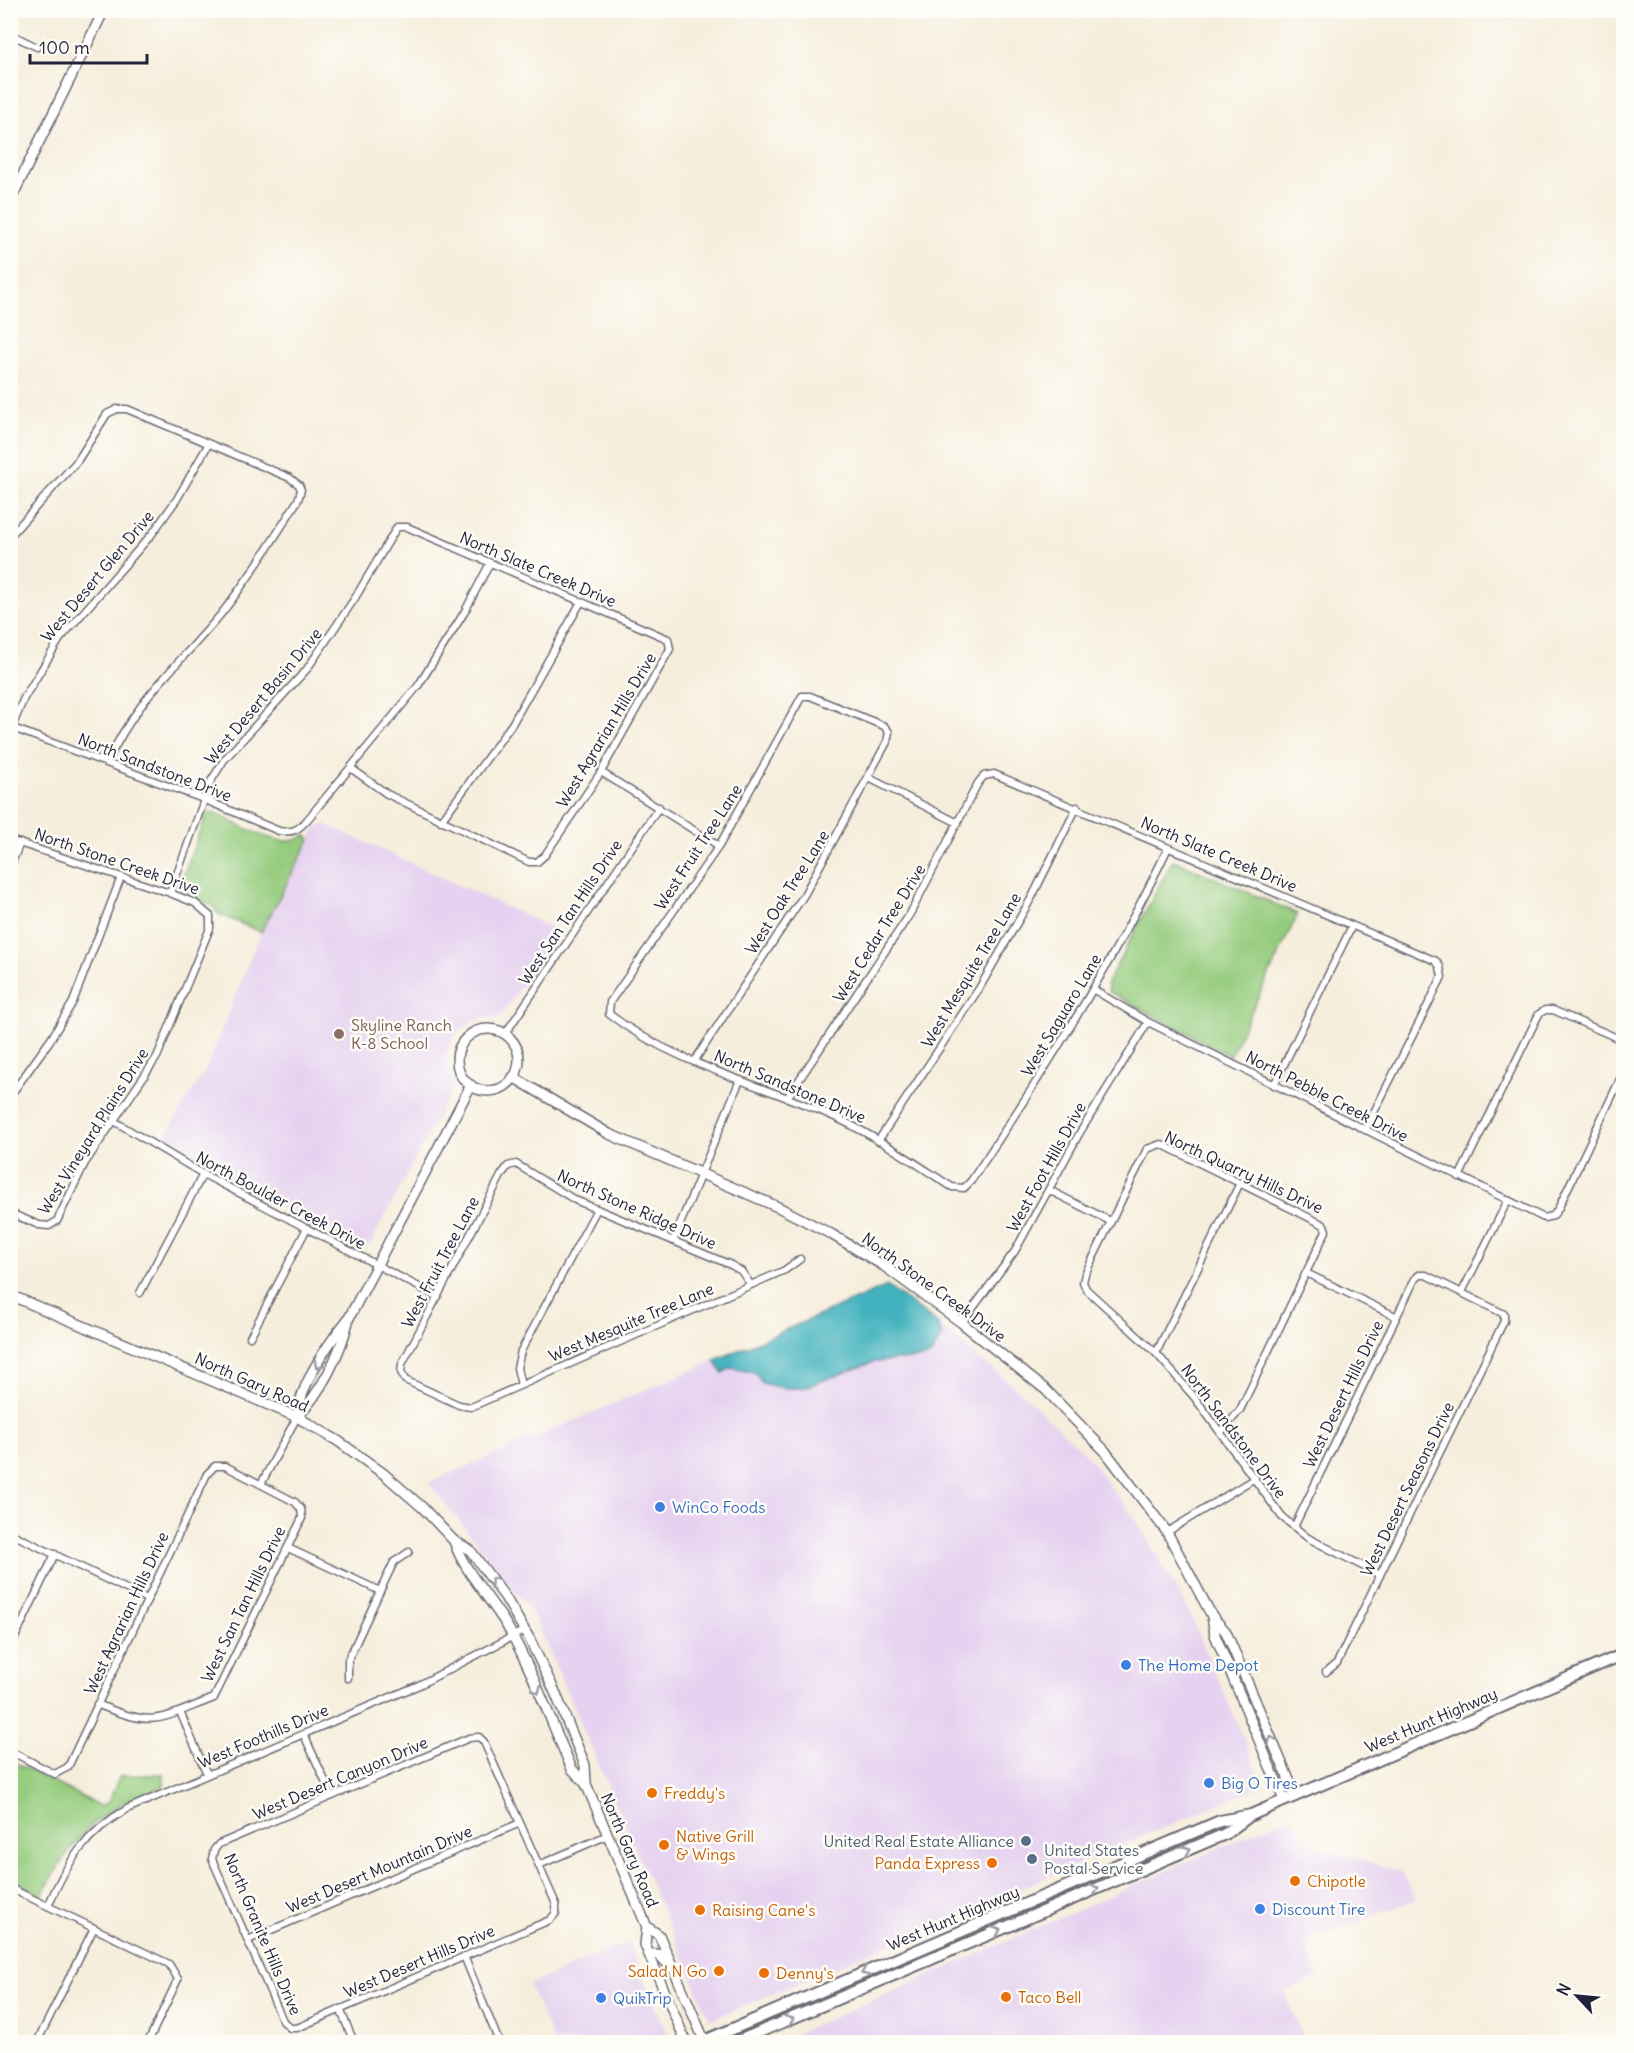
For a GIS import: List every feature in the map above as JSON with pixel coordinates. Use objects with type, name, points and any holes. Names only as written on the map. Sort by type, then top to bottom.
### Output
[{"type":"main road","name":"West Hunt Highway","points":[[736,2043],[1225,1834],[1251,1815],[1295,1794],[1623,1654]]},
{"type":"main road","name":"West Hunt Highway","points":[[703,2042],[1220,1821],[1251,1815]]},
{"type":"main road","points":[[1127,1860],[1133,1873]]},
{"type":"street","points":[[10,201],[104,10]]},
{"type":"street","points":[[10,34],[37,47]]},
{"type":"street","points":[[10,536],[71,468],[107,414],[117,409],[127,410],[290,478],[299,484],[301,490],[281,527],[221,613],[137,709],[107,763]]},
{"type":"street","name":"West Desert Glen Drive","points":[[11,727],[24,698],[60,639],[152,534],[177,499],[208,445]]},
{"type":"street","name":"North Slate Creek Drive","points":[[397,527],[407,527],[668,639]]},
{"type":"street","name":"West Desert Basin Drive","points":[[170,893],[203,799],[224,760],[307,669],[355,598],[397,527]]},
{"type":"street","points":[[490,563],[464,613],[418,686],[352,769],[387,794],[441,821],[512,724],[581,602]]},
{"type":"street","name":"West Agrarian Hills Drive","points":[[441,821],[529,862],[537,862],[545,855],[601,771],[670,650],[668,639]]},
{"type":"street","name":"West Fruit Tree Lane","points":[[609,1007],[720,846],[802,696],[813,697],[884,726],[889,732]]},
{"type":"street","name":"North Sandstone Drive","points":[[11,727],[203,799],[279,831],[290,832],[298,829],[352,769]]},
{"type":"street","name":"West Oak Tree Lane","points":[[694,1060],[804,895],[869,778],[889,732]]},
{"type":"street","points":[[601,771],[720,846]]},
{"type":"street","name":"North Slate Creek Drive","points":[[984,776],[994,774],[1077,807],[1168,848],[1436,961],[1442,976],[1365,1130]]},
{"type":"street","name":"West Cedar Tree Drive","points":[[787,1098],[910,914],[984,776]]},
{"type":"street","points":[[869,778],[958,823]]},
{"type":"street","name":"West San Tan Hills Drive","points":[[505,1034],[659,807]]},
{"type":"street","name":"West Mesquite Tree Lane","points":[[878,1141],[981,987],[1032,897],[1077,807]]},
{"type":"street","name":"North Stone Creek Drive","points":[[10,840],[170,893],[205,908],[210,916]]},
{"type":"street","points":[[10,867],[20,843]]},
{"type":"street","name":"West Saguaro Lane","points":[[964,1188],[1011,1120],[1094,990],[1137,912],[1168,848]]},
{"type":"street","points":[[10,1096],[51,1039],[73,1002],[121,878]]},
{"type":"street","name":"West Vineyard Plains Drive","points":[[10,1213],[39,1226],[49,1226],[57,1221],[86,1163],[141,1083],[169,1032],[210,928],[210,916]]},
{"type":"street","points":[[1274,1084],[1352,926]]},
{"type":"street","name":"North Pebble Creek Drive","points":[[1094,990],[1148,1022],[1544,1218],[1553,1216],[1623,1071]]},
{"type":"street","name":"North Sandstone Drive","points":[[609,1007],[609,1014],[633,1030],[740,1080],[822,1112],[878,1141],[952,1187],[964,1188]]},
{"type":"street","points":[[1459,1177],[1539,1014],[1545,1010],[1553,1010],[1623,1041]]},
{"type":"street","name":"West Foot Hills Drive","points":[[962,1323],[1015,1251],[1079,1134],[1148,1022]]},
{"type":"street","points":[[496,1030],[505,1034],[517,1049],[519,1059],[513,1077],[498,1089],[480,1089],[471,1085],[464,1079],[457,1061],[462,1042],[477,1031],[496,1030]]},
{"type":"street","name":"North Stone Creek Drive","points":[[513,1077],[609,1134],[778,1207],[839,1238],[884,1266],[962,1323],[1046,1390],[1085,1429],[1140,1494],[1167,1532],[1212,1617],[1226,1632],[1295,1794]]},
{"type":"street","points":[[673,1241],[702,1176],[740,1080]]},
{"type":"street","points":[[261,1484],[297,1417],[301,1397],[332,1340],[349,1318],[471,1085]]},
{"type":"street","name":"North Boulder Creek Drive","points":[[114,1121],[203,1174],[438,1297]]},
{"type":"street","name":"North Quarry Hills Drive","points":[[1110,1221],[1147,1149],[1161,1144],[1324,1225],[1326,1231],[1306,1273]]},
{"type":"street","name":"North Stone Ridge Drive","points":[[508,1166],[516,1164],[562,1193],[741,1271],[751,1285]]},
{"type":"street","name":"West Fruit Tree Lane","points":[[471,1407],[459,1405],[405,1380],[401,1372],[402,1364],[508,1166]]},
{"type":"street","points":[[140,1293],[203,1174]]},
{"type":"street","points":[[1156,1353],[1240,1183]]},
{"type":"street","points":[[1049,1190],[1110,1221]]},
{"type":"street","points":[[1462,1292],[1508,1200]]},
{"type":"street","points":[[521,1385],[517,1368],[521,1351],[597,1209]]},
{"type":"street","name":"North Sandstone Drive","points":[[1110,1221],[1083,1282],[1086,1288],[1156,1353],[1221,1432],[1282,1517],[1322,1547],[1380,1575]]},
{"type":"street","points":[[250,1337],[308,1228]]},
{"type":"street","name":"West Mesquite Tree Lane","points":[[471,1407],[785,1270],[800,1259]]},
{"type":"street","points":[[1221,1432],[1240,1410],[1306,1273],[1395,1316]]},
{"type":"street","name":"West Desert Hills Drive","points":[[1294,1527],[1395,1316],[1419,1275],[1426,1275],[1462,1292]]},
{"type":"street","name":"West Desert Seasons Drive","points":[[1326,1672],[1337,1663],[1504,1321],[1504,1314],[1462,1292]]},
{"type":"street","name":"North Gary Road","points":[[10,1295],[297,1417],[368,1461],[423,1508],[454,1541],[470,1550],[500,1590],[525,1630],[585,1765],[586,1784],[647,1927],[645,1945],[686,2043]]},
{"type":"street","name":"West Agrarian Hills Drive","points":[[10,1751],[55,1774],[68,1767],[207,1474],[215,1466],[225,1466],[261,1484]]},
{"type":"street","points":[[1167,1532],[1255,1478]]},
{"type":"street","name":"West San Tan Hills Drive","points":[[98,1704],[138,1719],[153,1721],[214,1698],[221,1688],[302,1518],[301,1509],[295,1502],[261,1484]]},
{"type":"street","points":[[10,1533],[147,1599]]},
{"type":"street","name":"North Gary Road","points":[[454,1541],[460,1558],[481,1585],[513,1636],[572,1769],[586,1784]]},
{"type":"street","points":[[288,1548],[380,1591]]},
{"type":"street","points":[[348,1678],[348,1660],[394,1562],[409,1552]]},
{"type":"street","points":[[10,1648],[55,1554]]},
{"type":"street","name":"North Stone Creek Drive","points":[[1212,1617],[1215,1635],[1284,1800]]},
{"type":"street","name":"West Foothills Drive","points":[[48,1906],[63,1871],[76,1851],[108,1820],[207,1774],[419,1685],[525,1630]]},
{"type":"street","points":[[180,1712],[207,1774]]},
{"type":"street","points":[[304,1735],[332,1796]]},
{"type":"street","name":"West Desert Canyon Drive","points":[[214,1850],[219,1844],[469,1738],[479,1737],[484,1742],[520,1823]]},
{"type":"street","points":[[520,1823],[539,1865],[608,1836]]},
{"type":"street","name":"West Desert Mountain Drive","points":[[248,1940],[520,1823]]},
{"type":"street","name":"North Granite Hills Drive","points":[[214,1850],[212,1858],[282,2021],[290,2028]]},
{"type":"street","name":"West Desert Hills Drive","points":[[290,2028],[297,2028],[550,1920],[556,1913],[556,1904],[539,1865]]},
{"type":"street","points":[[10,1888],[169,1964],[176,1972],[178,1979],[148,2043]]},
{"type":"street","name":"North Gary Road","points":[[647,1927],[659,1935],[703,2042]]},
{"type":"street","points":[[37,2043],[93,1928]]},
{"type":"street","points":[[649,1954],[658,1954],[673,1968]]},
{"type":"street","points":[[464,1956],[499,2043]]},
{"type":"street","points":[[340,2009],[354,2043]]},
{"type":"shaded area","name":"Skyline Ranch K-8 School","points":[[325,824],[559,931],[500,1017],[479,1019],[457,1032],[449,1047],[446,1061],[449,1074],[455,1083],[371,1243],[360,1247],[161,1143],[206,1069],[261,932],[316,827]]},
{"type":"shaded area","points":[[887,1286],[938,1324],[1024,1395],[1084,1452],[1136,1520],[1186,1605],[1264,1785],[710,2020],[533,1614],[429,1483]]},
{"type":"shaded area","points":[[1289,1817],[1319,1848],[1402,1872],[1416,1900],[1304,1941],[1319,1977],[1284,1992],[1305,2042],[778,2042]]},
{"type":"shaded area","points":[[628,1942],[667,2034],[648,2042],[554,2042],[529,1985]]},
{"type":"green space","points":[[207,812],[273,839],[296,840],[305,835],[310,839],[261,932],[218,914],[212,905],[183,893],[179,887]]},
{"type":"green space","points":[[1173,860],[1298,914],[1230,1056],[1109,992],[1107,983]]},
{"type":"green space","points":[[11,1761],[100,1806],[107,1804],[120,1776],[164,1774],[164,1786],[121,1804],[92,1825],[65,1857],[42,1895],[11,1881]]},
{"type":"water","points":[[887,1286],[938,1324],[942,1336],[931,1355],[924,1358],[874,1362],[802,1388],[784,1388],[762,1383],[755,1373],[731,1368],[722,1373],[715,1360]]},
{"type":"place","name":"Skyline Ranch K-8 School","points":[[339,1034]]},
{"type":"place","name":"WinCo Foods","points":[[660,1507]]},
{"type":"place","name":"The Home Depot","points":[[1126,1665]]},
{"type":"place","name":"Big O Tires","points":[[1209,1783]]},
{"type":"place","name":"Freddy's","points":[[652,1793]]},
{"type":"place","name":"United Real Estate Alliance","points":[[1026,1841]]},
{"type":"place","name":"Native Grill & Wings","points":[[664,1845]]},
{"type":"place","name":"United States Postal Service","points":[[1032,1859]]},
{"type":"place","name":"Panda Express","points":[[992,1863]]},
{"type":"place","name":"Chipotle","points":[[1295,1881]]},
{"type":"place","name":"Discount Tire","points":[[1260,1909]]},
{"type":"place","name":"Raising Cane's","points":[[700,1910]]},
{"type":"place","name":"Salad N Go","points":[[719,1971]]},
{"type":"place","name":"Denny's","points":[[764,1973]]},
{"type":"place","name":"Taco Bell","points":[[1006,1997]]},
{"type":"place","name":"QuikTrip","points":[[601,1998]]}]
